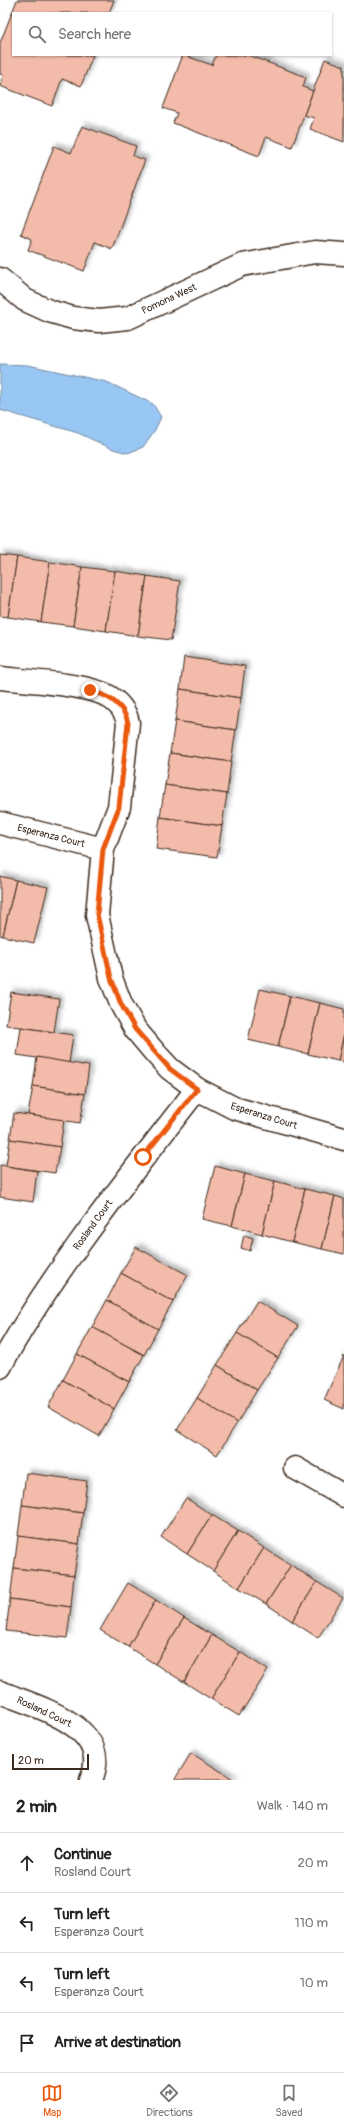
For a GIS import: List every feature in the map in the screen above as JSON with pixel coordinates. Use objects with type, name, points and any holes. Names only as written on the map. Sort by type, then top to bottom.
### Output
[{"type":"street","name":"Pomona West","points":[[0,279],[25,300],[49,311],[73,318],[99,321],[128,318],[242,264],[315,252],[344,254]]},
{"type":"street","name":"Esperanza Court","points":[[0,678],[90,690],[106,695],[126,713],[128,723],[119,807],[103,849],[97,914],[111,978],[121,1004],[135,1029],[170,1069],[197,1089],[234,1108],[344,1139]]},
{"type":"street","name":"Esperanza Court","points":[[0,823],[103,849]]},
{"type":"street","name":"Rosland Court","points":[[0,1367],[13,1342],[46,1290],[143,1157],[197,1089]]},
{"type":"street","points":[[296,1468],[344,1496]]},
{"type":"street","name":"Rosland Court","points":[[0,1692],[71,1722],[84,1733],[94,1748],[96,1760],[91,1780]]},
{"type":"water","points":[[0,364],[28,365],[107,382],[153,404],[161,417],[155,430],[143,447],[128,453],[113,449],[78,433],[0,410]]},
{"type":"building","points":[[17,0],[114,0],[109,12],[12,12]]},
{"type":"building","points":[[12,13],[12,56],[93,56],[81,86],[62,79],[52,106],[0,86],[3,75],[0,74],[0,43]]},
{"type":"building","points":[[183,56],[212,65],[216,56],[251,56],[306,77],[303,87],[313,91],[292,147],[266,137],[259,156],[173,123],[177,113],[163,108]]},
{"type":"building","points":[[325,59],[344,66],[344,142],[310,129],[314,118],[304,115]]},
{"type":"building","points":[[82,126],[136,146],[133,156],[145,160],[112,249],[95,242],[84,271],[28,250],[32,239],[21,234],[54,146],[71,153]]},
{"type":"building","points":[[0,555],[17,557],[8,617],[0,616]]},
{"type":"building","points":[[17,557],[50,562],[41,622],[8,617]]},
{"type":"building","points":[[50,562],[82,567],[73,626],[41,622]]},
{"type":"building","points":[[82,567],[115,571],[106,631],[73,626]]},
{"type":"building","points":[[115,571],[147,576],[138,636],[106,631]]},
{"type":"building","points":[[147,576],[180,581],[171,640],[138,636]]},
{"type":"building","points":[[184,657],[245,666],[241,698],[180,689]]},
{"type":"building","points":[[180,689],[241,698],[236,730],[175,721]]},
{"type":"building","points":[[175,721],[236,730],[231,762],[170,753]]},
{"type":"building","points":[[170,753],[231,762],[227,794],[165,785]]},
{"type":"building","points":[[165,785],[227,794],[222,826],[160,817]]},
{"type":"building","points":[[160,817],[222,826],[217,857],[156,849]]},
{"type":"building","points":[[0,876],[16,880],[3,936],[0,935]]},
{"type":"building","points":[[16,880],[48,887],[34,943],[3,936]]},
{"type":"building","points":[[260,989],[290,996],[278,1047],[248,1040]]},
{"type":"building","points":[[11,992],[59,999],[54,1032],[6,1025]]},
{"type":"building","points":[[290,996],[320,1003],[308,1054],[278,1047]]},
{"type":"building","points":[[320,1003],[344,1009],[344,1034],[338,1061],[308,1054]]},
{"type":"building","points":[[21,1027],[73,1035],[69,1063],[17,1055]]},
{"type":"building","points":[[344,1034],[344,1062],[338,1061]]},
{"type":"building","points":[[37,1057],[89,1066],[85,1094],[33,1086]]},
{"type":"building","points":[[33,1086],[85,1094],[80,1123],[28,1115]]},
{"type":"building","points":[[14,1113],[64,1120],[60,1147],[10,1139]]},
{"type":"building","points":[[10,1139],[60,1147],[55,1173],[6,1166]]},
{"type":"building","points":[[0,1165],[37,1171],[33,1202],[0,1197]]},
{"type":"building","points":[[215,1166],[245,1174],[232,1226],[202,1219]]},
{"type":"building","points":[[245,1174],[275,1181],[262,1234],[232,1226]]},
{"type":"building","points":[[275,1181],[305,1189],[292,1242],[262,1234]]},
{"type":"building","points":[[305,1189],[335,1196],[322,1249],[292,1242]]},
{"type":"building","points":[[335,1196],[344,1199],[344,1254],[322,1249]]},
{"type":"building","points":[[244,1235],[253,1238],[250,1251],[241,1248]]},
{"type":"building","points":[[136,1247],[188,1275],[173,1302],[121,1273]]},
{"type":"building","points":[[121,1273],[173,1302],[158,1329],[107,1300]]},
{"type":"building","points":[[107,1300],[158,1329],[144,1355],[92,1327]]},
{"type":"building","points":[[257,1301],[298,1326],[278,1358],[237,1333]]},
{"type":"building","points":[[92,1327],[144,1355],[129,1382],[77,1354]]},
{"type":"building","points":[[237,1333],[278,1358],[257,1390],[217,1365]]},
{"type":"building","points":[[77,1354],[129,1382],[114,1409],[63,1380]]},
{"type":"building","points":[[344,1356],[344,1409],[324,1400]]},
{"type":"building","points":[[217,1365],[257,1390],[237,1423],[197,1398]]},
{"type":"building","points":[[63,1380],[114,1409],[99,1436],[48,1407]]},
{"type":"building","points":[[197,1398],[237,1423],[217,1455],[177,1430]]},
{"type":"building","points":[[26,1473],[87,1481],[83,1513],[22,1505]]},
{"type":"building","points":[[186,1498],[212,1515],[187,1554],[161,1537]]},
{"type":"building","points":[[22,1505],[83,1513],[79,1544],[18,1536]]},
{"type":"building","points":[[212,1515],[238,1531],[213,1571],[187,1554]]},
{"type":"building","points":[[238,1531],[264,1548],[239,1588],[213,1571]]},
{"type":"building","points":[[18,1536],[79,1544],[74,1575],[14,1568]]},
{"type":"building","points":[[264,1548],[291,1565],[266,1604],[239,1588]]},
{"type":"building","points":[[291,1565],[317,1582],[292,1621],[266,1604]]},
{"type":"building","points":[[14,1568],[74,1575],[71,1607],[10,1599]]},
{"type":"building","points":[[317,1582],[343,1598],[318,1638],[292,1621]]},
{"type":"building","points":[[128,1583],[156,1600],[128,1647],[100,1630]]},
{"type":"building","points":[[10,1599],[71,1607],[67,1638],[6,1631]]},
{"type":"building","points":[[156,1600],[184,1618],[155,1664],[128,1647]]},
{"type":"building","points":[[184,1618],[212,1635],[184,1682],[155,1664]]},
{"type":"building","points":[[212,1635],[240,1652],[211,1699],[184,1682]]},
{"type":"building","points":[[240,1652],[268,1670],[239,1716],[211,1699]]},
{"type":"building","points":[[191,1753],[235,1780],[175,1779]]},
{"type":"route","points":[[90,690],[106,695],[117,704],[126,713],[128,723],[119,807],[103,849],[97,914],[111,978],[121,1004],[135,1029],[170,1069],[197,1089],[143,1157]]}]
